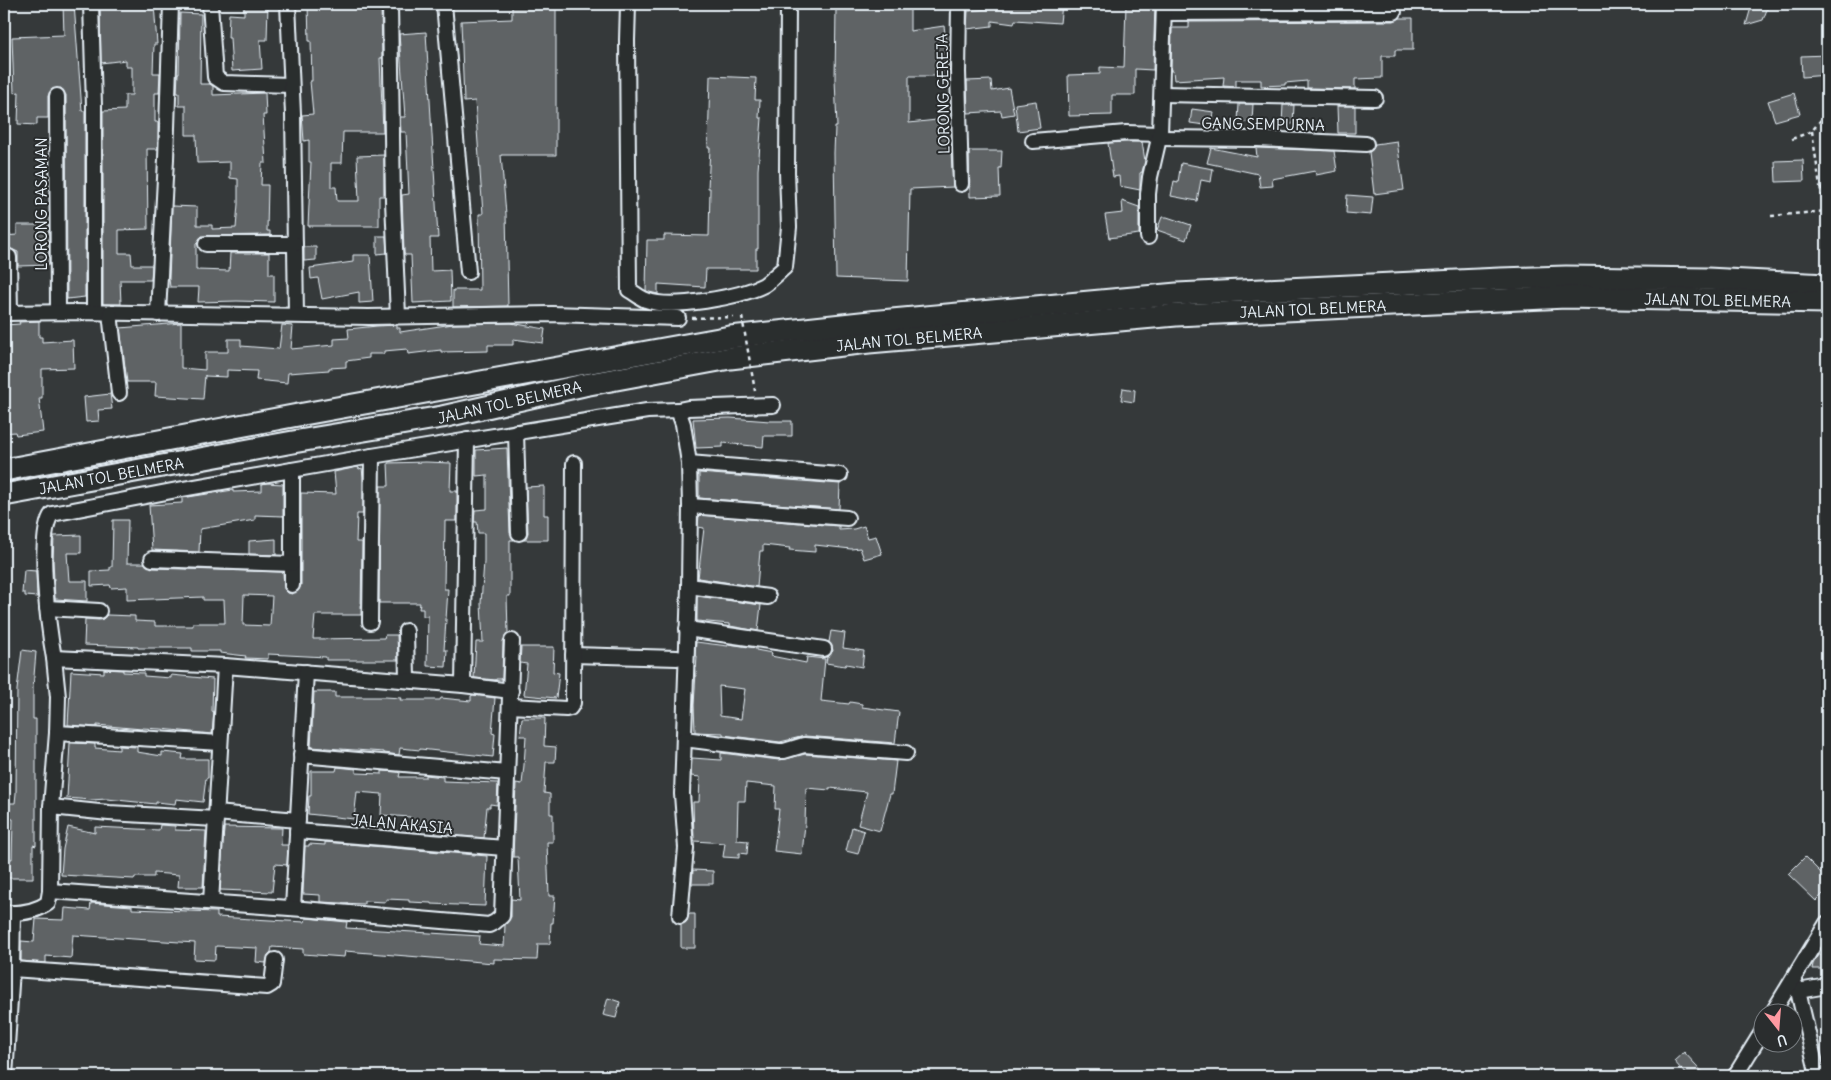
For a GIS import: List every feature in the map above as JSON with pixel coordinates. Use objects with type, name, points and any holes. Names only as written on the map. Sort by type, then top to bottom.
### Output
[{"type":"highway","name":"JALAN TOL BELMERA","points":[[4,470],[278,418],[730,337],[870,322],[1176,294],[1566,277],[1707,279],[1827,285]]},
{"type":"highway","name":"JALAN TOL BELMERA","points":[[4,495],[284,444],[442,418],[584,385],[740,357],[869,342],[1176,314],[1556,298],[1827,302]]},
{"type":"street","points":[[91,4],[94,106],[94,312]]},
{"type":"street","points":[[158,314],[166,160],[171,4]]},
{"type":"street","points":[[210,4],[215,77],[219,81],[224,83],[291,85]]},
{"type":"street","points":[[288,4],[296,315]]},
{"type":"street","points":[[390,4],[393,192],[398,316]]},
{"type":"street","points":[[444,4],[468,272]]},
{"type":"street","points":[[628,4],[629,290],[646,301],[665,304],[707,301],[738,294],[764,284],[785,267],[789,227],[787,172],[788,4]]},
{"type":"street","name":"LORONG GEREJA","points":[[959,4],[958,72],[961,184]]},
{"type":"street","points":[[1148,237],[1150,177],[1160,136],[1164,8],[1394,12]]},
{"type":"street","points":[[1162,94],[1375,98]]},
{"type":"street","name":"LORONG PASAMAN","points":[[57,96],[58,312]]},
{"type":"street","name":"GANG SEMPURNA","points":[[1033,141],[1126,133],[1366,144]]},
{"type":"street","points":[[206,244],[295,244]]},
{"type":"street","points":[[9,257],[7,313],[94,312],[398,316],[552,314],[678,318]]},
{"type":"street","points":[[110,313],[119,393]]},
{"type":"street","points":[[5,1076],[12,969],[8,913],[39,909],[48,903],[50,891],[51,807],[58,697],[47,608],[46,536],[52,514],[372,456],[647,411],[773,405]]},
{"type":"street","points":[[678,410],[683,424],[689,463],[690,506],[690,586],[682,794],[686,848],[680,916]]},
{"type":"street","points":[[516,432],[518,533]]},
{"type":"street","points":[[463,685],[467,440]]},
{"type":"street","points":[[370,622],[372,456]]},
{"type":"street","points":[[510,706],[566,709],[570,708],[573,703],[574,463]]},
{"type":"street","points":[[689,463],[840,475]]},
{"type":"street","points":[[292,470],[292,585]]},
{"type":"street","points":[[690,506],[847,518]]},
{"type":"street","points":[[152,560],[292,564]]},
{"type":"street","points":[[690,586],[768,597]]},
{"type":"street","points":[[47,608],[98,611]]},
{"type":"street","points":[[687,629],[824,649]]},
{"type":"street","points":[[406,631],[407,680]]},
{"type":"street","points":[[50,891],[489,924],[495,922],[502,916],[512,641]]},
{"type":"street","points":[[573,655],[677,658]]},
{"type":"street","points":[[54,658],[225,666],[407,680],[511,691]]},
{"type":"street","points":[[211,902],[225,666]]},
{"type":"street","points":[[292,908],[306,672]]},
{"type":"street","points":[[57,733],[220,743]]},
{"type":"street","points":[[684,739],[778,751],[804,745],[906,753]]},
{"type":"street","points":[[301,755],[507,773]]},
{"type":"street","name":"JALAN AKASIA","points":[[51,807],[109,813],[216,816],[504,848]]},
{"type":"street","points":[[1781,1002],[1795,986],[1827,923]]},
{"type":"street","points":[[12,969],[267,987],[272,984],[274,979],[275,960]]},
{"type":"street","points":[[1795,986],[1827,986]]},
{"type":"street","points":[[1795,986],[1818,1076]]},
{"type":"street","points":[[1735,1076],[1754,1045]]},
{"type":"path","points":[[1792,139],[1812,131],[1827,112]]},
{"type":"path","points":[[1771,216],[1827,211],[1820,187],[1812,131]]},
{"type":"path","points":[[678,318],[742,317],[755,391]]},
{"type":"building","points":[[63,4],[74,4],[82,111],[85,111],[85,297],[67,299],[66,95],[61,88],[52,89],[48,96],[48,118],[37,118],[37,125],[18,124],[19,92],[14,93],[12,37],[64,35]]},
{"type":"building","points":[[100,4],[118,4],[118,6],[154,4],[157,44],[154,44],[153,73],[160,73],[159,93],[155,93],[155,122],[158,122],[158,149],[147,149],[148,229],[119,230],[119,253],[131,253],[132,265],[152,265],[151,280],[120,280],[121,304],[103,304],[103,111],[125,110],[125,95],[132,95],[132,67],[126,67],[126,60],[101,63]]},
{"type":"building","points":[[244,4],[268,4],[267,40],[260,40],[262,69],[232,71],[230,38],[228,38],[229,14],[244,15]]},
{"type":"building","points":[[308,4],[381,4],[382,58],[380,58],[383,132],[343,132],[342,163],[331,163],[331,187],[336,187],[337,201],[359,201],[357,156],[384,155],[384,196],[379,196],[379,226],[308,226],[311,162],[309,162],[309,140],[304,141],[302,115],[313,114]]},
{"type":"building","points":[[512,4],[556,4],[556,155],[501,155],[506,214],[508,306],[453,307],[453,290],[480,290],[479,214],[483,214],[475,101],[464,102],[461,21],[512,19]]},
{"type":"building","points":[[998,4],[1062,4],[1060,23],[1015,20],[1014,24],[992,21],[992,26],[967,29],[968,11],[998,8]]},
{"type":"building","points":[[1126,4],[1155,4],[1153,70],[1135,69],[1135,95],[1112,95],[1112,115],[1069,116],[1068,75],[1100,74],[1100,67],[1124,68]]},
{"type":"building","points":[[1752,4],[1769,4],[1763,20],[1746,25]]},
{"type":"building","points":[[836,8],[910,8],[910,31],[944,26],[948,53],[948,76],[909,76],[909,123],[946,119],[948,150],[951,150],[953,187],[910,189],[908,281],[836,278],[834,153],[835,127],[837,127],[835,79]]},
{"type":"building","points":[[180,13],[201,14],[200,84],[210,84],[213,86],[213,95],[265,93],[266,115],[263,115],[266,163],[262,163],[261,185],[268,185],[267,231],[270,231],[270,235],[202,236],[196,244],[196,270],[229,271],[230,253],[269,253],[269,274],[274,274],[274,302],[198,302],[199,287],[170,287],[172,206],[197,207],[197,225],[212,225],[212,229],[236,228],[238,204],[238,179],[230,178],[230,162],[197,163],[196,135],[186,135],[186,106],[179,106],[179,93],[177,93]]},
{"type":"building","points":[[1400,18],[1413,18],[1413,50],[1395,50],[1395,56],[1382,56],[1382,78],[1355,79],[1355,89],[1307,88],[1307,81],[1285,83],[1285,85],[1261,86],[1261,80],[1236,80],[1236,87],[1223,86],[1224,77],[1174,80],[1173,71],[1171,71],[1172,28],[1189,28],[1189,22],[1394,21]]},
{"type":"building","points":[[426,32],[438,238],[430,238],[431,271],[450,270],[451,301],[413,303],[411,255],[405,255],[404,253],[402,195],[409,194],[406,132],[401,132],[400,117],[405,117],[399,34]]},
{"type":"building","points":[[1827,55],[1827,75],[1802,77],[1801,56]]},
{"type":"building","points":[[710,76],[756,78],[755,100],[760,100],[759,118],[762,118],[758,170],[758,249],[756,249],[756,269],[706,269],[705,287],[658,284],[658,294],[649,292],[646,291],[647,240],[664,240],[664,235],[709,236],[710,188],[708,188],[710,148],[708,148]]},
{"type":"building","points":[[991,80],[992,91],[1009,88],[1014,114],[1002,116],[1001,111],[968,113],[967,81]]},
{"type":"building","points":[[1794,93],[1800,114],[1775,121],[1768,101]]},
{"type":"building","points":[[1036,101],[1040,128],[1018,131],[1015,104]]},
{"type":"building","points":[[1239,104],[1253,104],[1252,122],[1238,122]]},
{"type":"building","points":[[1283,105],[1294,105],[1293,124],[1282,124]]},
{"type":"building","points":[[1337,106],[1355,106],[1355,133],[1338,133]]},
{"type":"building","points":[[1192,109],[1214,112],[1212,126],[1190,123]]},
{"type":"building","points":[[1397,141],[1404,190],[1374,194],[1369,152],[1375,144]]},
{"type":"building","points":[[1142,142],[1145,161],[1140,173],[1140,190],[1120,186],[1119,176],[1113,177],[1108,143]]},
{"type":"building","points":[[1211,148],[1257,157],[1256,148],[1334,151],[1337,171],[1316,175],[1315,171],[1272,179],[1273,186],[1260,187],[1258,174],[1207,163]]},
{"type":"building","points":[[969,151],[1002,151],[1001,168],[999,168],[1000,196],[970,197]]},
{"type":"building","points":[[1803,160],[1804,181],[1776,182],[1775,161]]},
{"type":"building","points":[[1181,163],[1213,169],[1211,182],[1201,180],[1197,201],[1171,196],[1174,181],[1178,182]]},
{"type":"building","points":[[1347,195],[1373,197],[1371,215],[1346,213]]},
{"type":"building","points":[[1122,201],[1139,207],[1139,234],[1109,238],[1105,215],[1123,213]]},
{"type":"building","points":[[1162,217],[1191,225],[1186,240],[1157,230]]},
{"type":"building","points":[[17,225],[49,225],[49,265],[18,266],[18,252],[9,248],[4,250],[4,236],[17,235]]},
{"type":"building","points":[[377,236],[386,236],[387,253],[377,254]]},
{"type":"building","points":[[304,247],[316,247],[316,260],[304,261]]},
{"type":"building","points":[[353,255],[370,255],[373,302],[359,303],[359,292],[322,299],[318,278],[311,279],[310,268],[353,262]]},
{"type":"building","points":[[39,321],[39,337],[42,337],[42,342],[73,340],[74,368],[42,369],[42,398],[39,398],[43,432],[16,435],[15,432],[4,433],[4,325]]},
{"type":"building","points":[[181,323],[181,368],[205,370],[205,352],[228,352],[228,339],[241,339],[241,346],[279,349],[282,325],[293,326],[291,349],[334,345],[334,339],[349,338],[348,329],[377,326],[397,325],[397,328],[400,328],[400,332],[453,324],[511,323],[545,329],[543,343],[513,339],[513,345],[488,345],[488,351],[441,352],[441,350],[408,354],[407,349],[384,351],[384,354],[369,354],[369,358],[346,361],[346,367],[288,373],[287,383],[256,380],[257,371],[227,370],[227,377],[205,375],[203,399],[155,396],[156,382],[127,382],[120,328]]},
{"type":"building","points":[[1123,388],[1135,390],[1134,402],[1121,400]]},
{"type":"building","points":[[110,394],[112,409],[98,410],[99,421],[86,422],[84,397]]},
{"type":"building","points":[[730,418],[792,421],[792,436],[764,436],[763,447],[723,443],[723,447],[696,448],[693,419]]},
{"type":"building","points":[[507,448],[510,533],[514,540],[510,540],[510,596],[507,596],[508,633],[503,641],[502,679],[474,678],[476,642],[483,642],[481,603],[484,533],[478,533],[477,522],[474,522],[475,510],[487,509],[487,475],[476,476],[476,450]]},
{"type":"building","points":[[388,463],[451,463],[450,491],[457,491],[457,521],[445,521],[444,589],[448,589],[444,650],[447,650],[446,667],[427,666],[428,616],[423,616],[423,609],[419,609],[420,603],[379,603],[380,486],[389,486]]},
{"type":"building","points":[[358,467],[359,469],[362,468],[363,514],[357,514],[356,542],[362,542],[361,615],[315,615],[313,639],[384,638],[385,635],[397,635],[398,660],[326,660],[326,657],[268,654],[268,659],[245,658],[246,656],[220,653],[220,651],[192,651],[192,648],[84,645],[85,619],[99,620],[107,615],[135,616],[135,621],[155,622],[155,626],[193,626],[193,623],[225,623],[224,600],[203,600],[203,597],[127,600],[127,587],[111,588],[110,585],[91,586],[91,571],[110,570],[110,567],[112,567],[113,520],[128,520],[127,563],[144,563],[152,568],[283,572],[284,589],[292,594],[299,590],[301,585],[301,493],[336,494],[334,472]],"holes":[[[244,595],[272,596],[270,626],[243,625]]]},
{"type":"building","points":[[699,473],[840,484],[839,509],[699,498]]},
{"type":"building","points":[[262,484],[283,484],[283,516],[255,515],[255,520],[200,529],[199,552],[152,550],[149,505],[182,503],[182,498],[233,490],[233,492],[262,491]]},
{"type":"building","points":[[544,486],[544,515],[548,515],[548,540],[524,540],[528,533],[526,487]]},
{"type":"building","points":[[699,515],[839,526],[839,530],[864,526],[868,538],[876,536],[882,554],[864,559],[860,548],[851,549],[815,545],[815,552],[763,545],[763,551],[760,551],[757,587],[698,578],[704,528],[698,527]]},
{"type":"building","points":[[81,535],[81,553],[67,553],[69,581],[87,581],[87,601],[55,599],[54,536]]},
{"type":"building","points":[[276,539],[276,555],[249,554],[249,541]]},
{"type":"building","points":[[24,570],[36,571],[37,597],[25,596],[25,593],[22,593]]},
{"type":"building","points":[[697,596],[761,605],[758,631],[730,626],[730,624],[697,621]]},
{"type":"building","points":[[831,631],[845,633],[843,648],[864,651],[862,667],[826,663],[827,657],[833,651],[829,642]]},
{"type":"building","points":[[696,642],[756,648],[756,650],[772,653],[771,656],[806,663],[807,657],[825,659],[821,701],[849,704],[850,702],[862,704],[862,707],[899,712],[895,743],[805,736],[780,742],[723,735],[723,733],[695,732],[694,705],[697,656],[695,656]],"holes":[[[719,686],[745,689],[741,719],[720,716]]]},
{"type":"building","points":[[521,647],[554,647],[553,672],[559,673],[556,698],[524,695],[527,664],[520,663]]},
{"type":"building","points":[[22,650],[36,652],[33,719],[36,719],[36,846],[33,845],[33,878],[4,878],[4,858],[12,859],[13,819],[4,818],[4,803],[15,803],[17,690]]},
{"type":"building","points":[[104,669],[144,673],[144,676],[171,678],[171,675],[213,679],[212,711],[214,712],[212,734],[97,725],[97,727],[68,725],[71,671],[104,673]]},
{"type":"building","points":[[314,692],[335,692],[335,697],[385,697],[401,698],[400,700],[440,700],[441,698],[471,701],[471,696],[473,695],[495,698],[492,733],[495,734],[493,757],[420,749],[400,748],[399,755],[384,752],[311,747]]},
{"type":"building","points":[[522,718],[545,718],[544,746],[556,747],[555,762],[546,762],[544,793],[550,794],[550,814],[553,814],[553,842],[547,842],[549,896],[555,896],[553,923],[551,923],[550,944],[538,944],[537,960],[494,959],[494,963],[345,951],[344,957],[303,954],[303,949],[272,947],[266,963],[256,962],[257,948],[216,946],[215,960],[194,959],[195,943],[73,935],[71,958],[46,956],[46,963],[21,961],[21,941],[34,942],[36,919],[64,920],[65,908],[90,910],[91,903],[132,906],[132,909],[217,912],[217,917],[305,922],[306,918],[347,922],[346,928],[480,936],[479,944],[504,946],[505,925],[511,917],[511,899],[520,900],[518,857],[513,857],[516,783],[522,784],[526,736],[520,736]]},
{"type":"building","points":[[70,743],[95,744],[95,748],[119,750],[119,746],[137,747],[137,752],[162,756],[162,752],[183,754],[182,759],[208,759],[208,778],[206,778],[203,802],[176,799],[175,804],[156,802],[156,804],[107,799],[67,798]]},
{"type":"building","points":[[721,753],[779,760],[805,754],[896,761],[892,794],[890,794],[880,831],[858,825],[867,792],[830,788],[830,790],[806,788],[802,854],[774,851],[779,809],[775,809],[776,786],[746,783],[745,801],[738,801],[737,840],[748,841],[747,854],[739,853],[739,858],[723,857],[725,843],[694,841],[693,802],[699,802],[700,777],[691,776],[692,758],[721,760]]},
{"type":"building","points":[[337,767],[356,769],[356,773],[382,774],[382,771],[397,772],[400,773],[399,777],[426,777],[426,775],[443,777],[443,781],[498,783],[497,805],[490,804],[490,807],[487,807],[484,838],[435,834],[436,826],[410,824],[410,817],[381,815],[382,794],[357,792],[354,819],[308,814],[309,796],[311,796],[311,771],[336,771]]},
{"type":"building","points":[[160,825],[175,826],[175,830],[206,831],[203,887],[178,887],[179,875],[154,873],[154,877],[135,877],[134,879],[61,875],[63,849],[68,827],[95,833],[95,827],[159,830]]},
{"type":"building","points":[[224,827],[282,828],[281,845],[288,845],[287,865],[275,864],[272,892],[220,890]]},
{"type":"building","points":[[852,827],[864,831],[858,854],[846,851]]},
{"type":"building","points":[[325,842],[487,856],[485,906],[431,904],[409,902],[409,900],[386,899],[386,902],[364,901],[364,904],[320,902],[320,895],[303,894],[305,846],[309,846],[309,844],[325,845]]},
{"type":"building","points":[[1805,857],[1827,879],[1827,890],[1816,901],[1788,874]]},
{"type":"building","points":[[693,870],[713,871],[713,884],[692,884]]},
{"type":"building","points":[[689,914],[695,914],[695,948],[681,948],[681,925],[687,921]]},
{"type":"building","points":[[1818,955],[1827,955],[1827,969],[1812,969]]},
{"type":"building","points":[[608,998],[620,1002],[616,1018],[603,1015]]},
{"type":"building","points":[[1684,1052],[1706,1076],[1687,1076],[1674,1061]]}]
